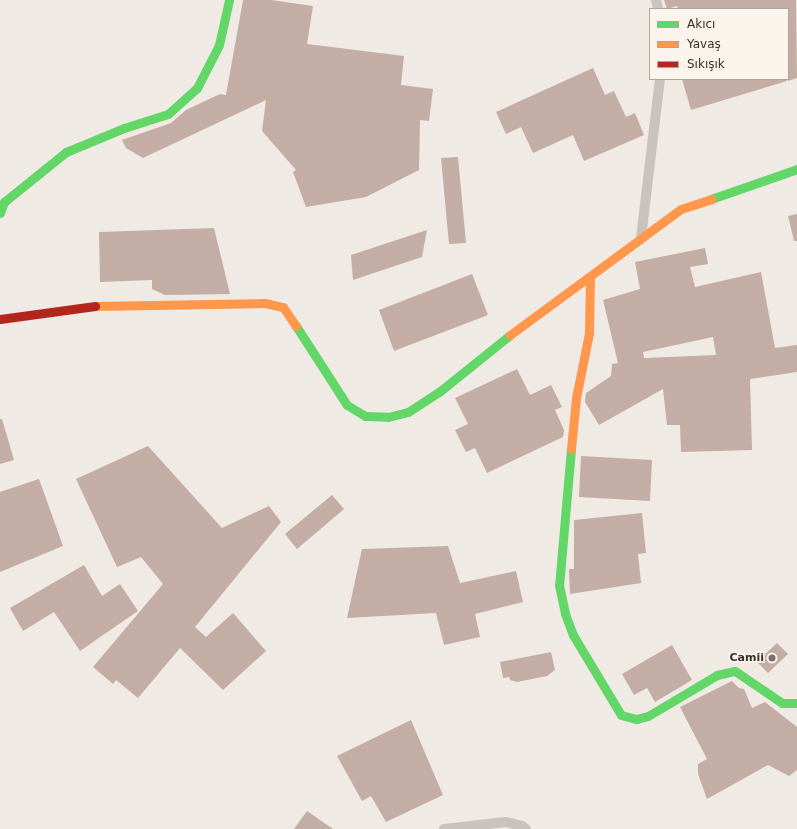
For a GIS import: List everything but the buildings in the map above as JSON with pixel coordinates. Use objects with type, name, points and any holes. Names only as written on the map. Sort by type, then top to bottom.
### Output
[{"type":"street","points":[[0,212],[4,202],[66,152],[124,128],[168,114],[197,88],[219,45],[229,0]]},
{"type":"street","points":[[641,238],[660,80]]},
{"type":"street","points":[[0,319],[102,305],[271,304],[283,307],[347,405],[365,416],[388,417],[408,412],[439,392],[512,333],[590,278],[681,209],[797,169]]},
{"type":"street","points":[[590,278],[589,333],[576,398],[560,585],[565,614],[573,635],[602,687],[622,715],[636,719],[648,716],[717,675],[735,671],[782,703],[797,703]]},
{"type":"street","points":[[444,829],[506,822],[522,826],[526,829]]},
{"type":"traffic: fast","points":[[0,213],[4,202],[66,152],[124,128],[168,114],[197,88],[219,45],[229,0]]},
{"type":"traffic: fast","points":[[711,199],[797,169]]},
{"type":"traffic: fast","points":[[296,326],[347,405],[365,416],[388,417],[408,412],[439,392],[510,335]]},
{"type":"traffic: fast","points":[[571,449],[559,585],[565,614],[573,635],[621,715],[636,719],[648,716],[717,675],[735,671],[782,703],[797,703]]},
{"type":"traffic: slow","points":[[510,335],[681,209],[711,199]]},
{"type":"traffic: slow","points":[[571,449],[576,398],[589,333],[590,278]]},
{"type":"traffic: slow","points":[[95,306],[265,303],[283,307],[296,326]]},
{"type":"traffic: jam","points":[[0,319],[95,306]]},
{"type":"place","name":"Camii","points":[[772,658]]}]
